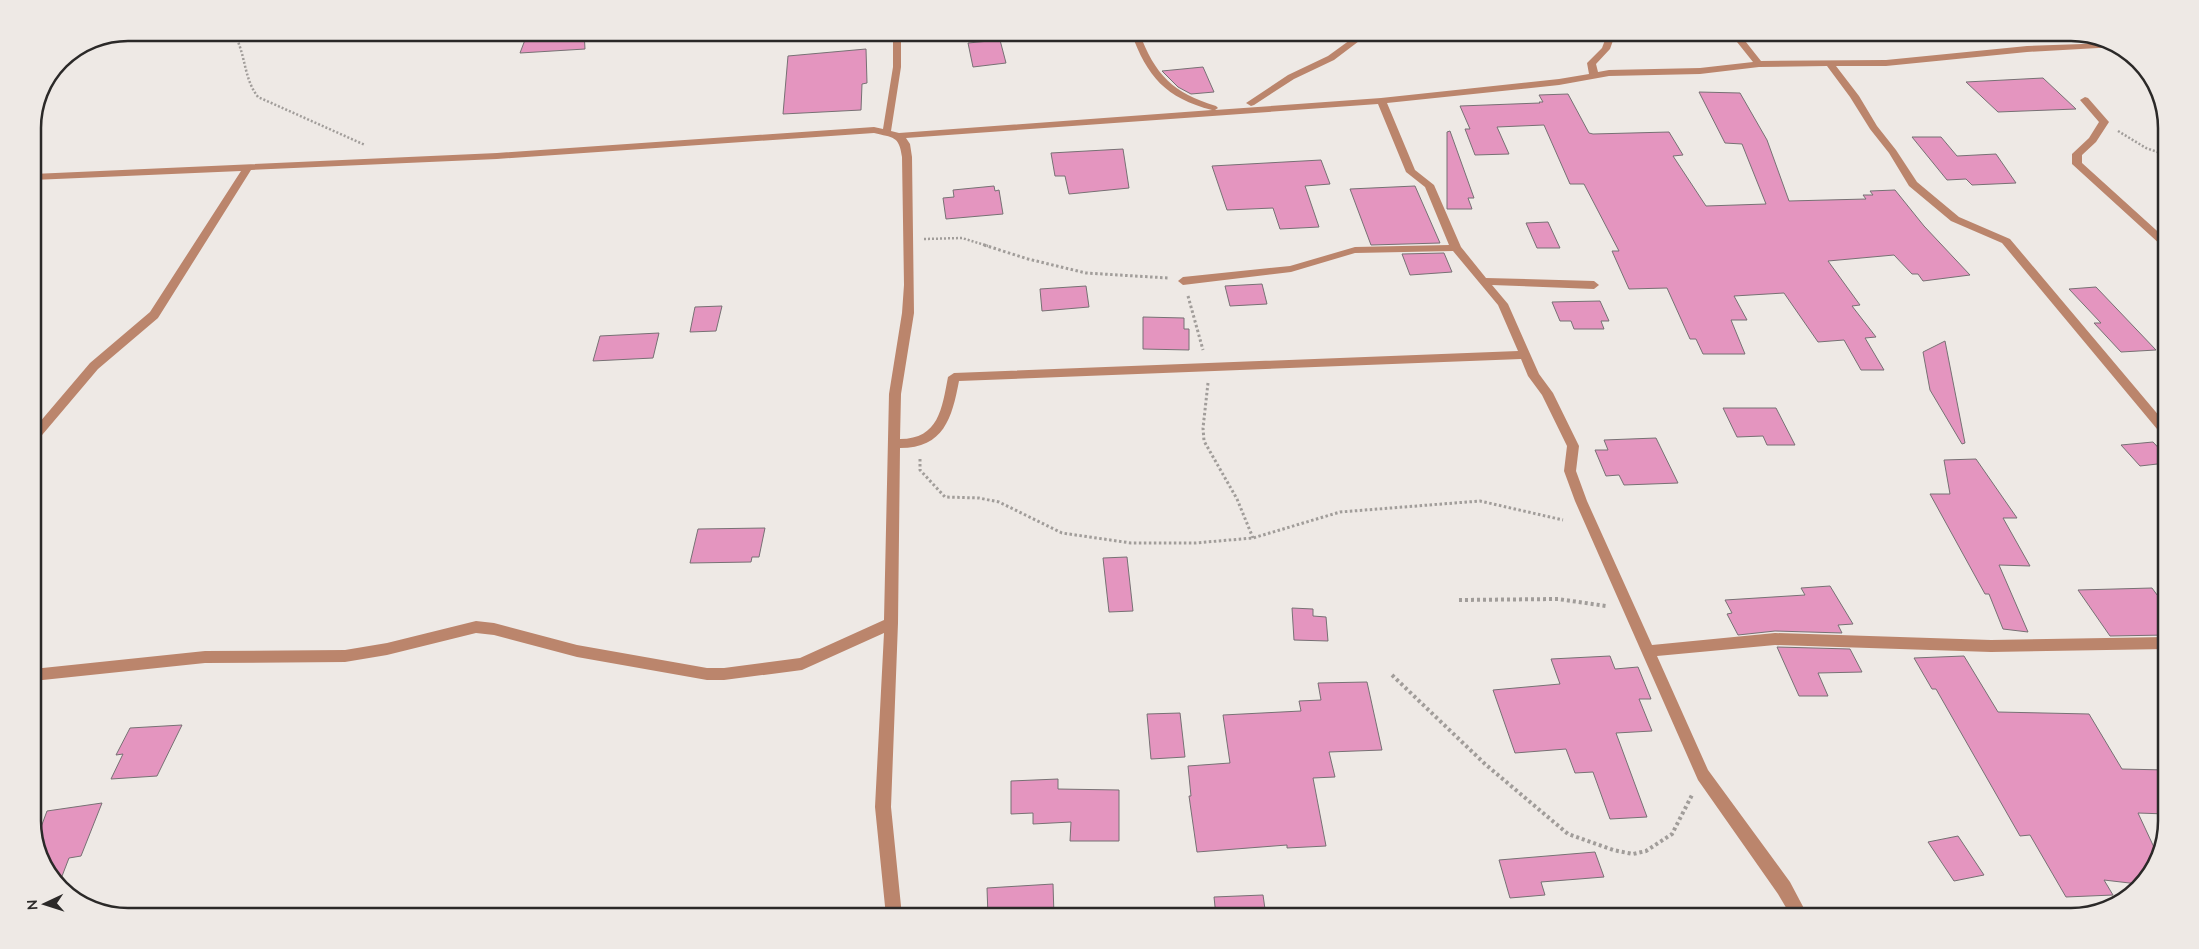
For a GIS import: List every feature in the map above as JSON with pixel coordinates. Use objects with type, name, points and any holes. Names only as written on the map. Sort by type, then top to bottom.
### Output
[{"type":"street","points":[[887,131],[897,67],[897,41]]},
{"type":"street","points":[[1139,41],[1147,60],[1166,87],[1196,104],[1225,111]]},
{"type":"street","points":[[1251,103],[1291,77],[1331,58],[1354,41]]},
{"type":"street","points":[[1594,75],[1591,63],[1606,49],[1609,41]]},
{"type":"street","points":[[1740,41],[1760,64]]},
{"type":"street","points":[[41,177],[498,156],[849,131],[887,131],[899,136],[1381,101],[1549,83],[1594,75],[1700,71],[1760,64],[1886,63],[2027,49],[2097,46]]},
{"type":"street","points":[[1830,64],[1854,96],[1872,126],[1893,152],[1912,184],[1955,219],[2006,241],[2158,422]]},
{"type":"street","points":[[2085,100],[2104,122],[2093,140],[2077,154],[2078,164],[2158,237]]},
{"type":"street","points":[[1381,101],[1411,172],[1429,185],[1456,248],[1503,304],[1534,376],[1547,393],[1572,446],[1570,471],[1703,775],[1784,888],[1795,908]]},
{"type":"street","points":[[893,908],[883,808],[891,623],[895,394],[908,313],[907,157],[905,144],[899,136]]},
{"type":"street","points":[[41,429],[94,366],[154,315],[247,168]]},
{"type":"street","points":[[1182,281],[1291,269],[1355,250],[1456,248]]},
{"type":"street","points":[[1483,282],[1594,285]]},
{"type":"street","points":[[894,443],[921,441],[940,426],[948,406],[954,377],[1207,369],[1525,355]]},
{"type":"street","points":[[41,674],[204,657],[345,656],[388,649],[476,627],[494,629],[577,651],[706,674],[724,674],[802,664],[891,623]]},
{"type":"street","points":[[1649,651],[1775,639],[1991,646],[2158,643]]},
{"type":"path","points":[[239,41],[250,89],[258,97],[398,160]]},
{"type":"path","points":[[2104,122],[2146,148],[2158,152]]},
{"type":"path","points":[[909,240],[962,238],[1028,259],[1086,273],[1158,276],[1182,281],[1196,320],[1207,369],[1208,380],[1203,428],[1204,441],[1237,499],[1253,538]]},
{"type":"path","points":[[921,441],[920,470],[945,497],[979,498],[999,502],[1062,533],[1131,543],[1195,543],[1253,538],[1340,512],[1456,502],[1480,501],[1497,503],[1563,520]]},
{"type":"path","points":[[1459,600],[1558,599],[1598,603],[1631,614]]},
{"type":"path","points":[[1392,675],[1485,764],[1547,819],[1568,834],[1590,843],[1633,854],[1646,851],[1672,834],[1703,775]]},
{"type":"building","points":[[525,41],[585,41],[585,49],[520,53]]},
{"type":"building","points":[[1000,41],[1006,63],[973,67],[968,43]]},
{"type":"building","points":[[866,49],[867,83],[862,84],[861,110],[783,114],[788,56]]},
{"type":"building","points":[[1203,67],[1214,92],[1191,94],[1178,87],[1162,71]]},
{"type":"building","points":[[2043,78],[2076,109],[1998,112],[1966,82]]},
{"type":"building","points":[[1699,92],[1740,93],[1767,140],[1789,201],[1866,199],[1863,195],[1873,195],[1870,191],[1895,190],[1924,226],[1970,275],[1923,281],[1918,274],[1912,274],[1894,255],[1828,261],[1860,305],[1852,306],[1876,337],[1865,338],[1884,370],[1861,370],[1844,340],[1818,342],[1784,293],[1734,296],[1747,320],[1731,320],[1745,354],[1703,354],[1696,339],[1690,339],[1667,288],[1629,289],[1612,251],[1619,251],[1584,184],[1570,184],[1544,125],[1497,127],[1509,154],[1475,155],[1465,129],[1470,129],[1460,106],[1540,103],[1543,102],[1539,95],[1568,94],[1589,133],[1669,132],[1683,155],[1673,156],[1706,206],[1766,204],[1742,144],[1725,143]]},
{"type":"building","points":[[1450,131],[1474,198],[1468,198],[1472,209],[1447,209],[1447,132]]},
{"type":"building","points":[[1912,137],[1941,137],[1957,156],[1996,154],[2016,183],[1972,185],[1966,179],[1947,180]]},
{"type":"building","points":[[1123,149],[1129,188],[1069,194],[1065,176],[1055,176],[1051,153]]},
{"type":"building","points":[[1321,160],[1330,184],[1305,186],[1319,227],[1280,229],[1273,208],[1227,210],[1212,166]]},
{"type":"building","points":[[994,186],[995,191],[999,190],[1003,214],[946,219],[943,198],[954,197],[953,190]]},
{"type":"building","points":[[1415,186],[1440,243],[1371,245],[1350,189]]},
{"type":"building","points":[[1548,222],[1560,248],[1537,248],[1526,223]]},
{"type":"building","points":[[1444,253],[1452,272],[1410,275],[1402,254]]},
{"type":"building","points":[[1262,284],[1267,304],[1230,306],[1225,286]]},
{"type":"building","points":[[1086,286],[1089,307],[1042,311],[1040,289]]},
{"type":"building","points":[[2096,287],[2156,350],[2121,352],[2094,323],[2101,323],[2069,289]]},
{"type":"building","points":[[1600,301],[1609,321],[1601,321],[1604,329],[1574,329],[1571,321],[1560,321],[1552,302]]},
{"type":"building","points":[[722,306],[716,331],[690,332],[695,307]]},
{"type":"building","points":[[1143,317],[1184,318],[1184,329],[1189,329],[1189,350],[1143,349]]},
{"type":"building","points":[[659,333],[653,358],[593,361],[600,336]]},
{"type":"building","points":[[1945,341],[1965,443],[1962,444],[1930,390],[1923,352]]},
{"type":"building","points":[[1723,408],[1776,408],[1795,445],[1767,445],[1763,436],[1737,437]]},
{"type":"building","points":[[1656,438],[1678,483],[1624,485],[1619,475],[1606,476],[1595,450],[1608,450],[1604,440]]},
{"type":"building","points":[[2153,442],[2158,447],[2158,464],[2140,466],[2121,445]]},
{"type":"building","points":[[1976,459],[2017,518],[2003,518],[2030,566],[1999,565],[2028,632],[2003,629],[1989,594],[1985,594],[1930,494],[1950,494],[1944,460]]},
{"type":"building","points":[[765,528],[759,557],[752,557],[751,562],[690,563],[698,529]]},
{"type":"building","points":[[1127,557],[1133,611],[1109,612],[1103,558]]},
{"type":"building","points":[[1830,586],[1853,624],[1838,625],[1842,633],[1775,631],[1738,635],[1727,614],[1732,613],[1725,600],[1805,595],[1801,588]]},
{"type":"building","points":[[2152,588],[2158,596],[2158,635],[2110,636],[2078,590]]},
{"type":"building","points":[[1292,608],[1313,609],[1313,616],[1326,617],[1328,641],[1294,640]]},
{"type":"building","points":[[1777,647],[1850,649],[1862,672],[1818,673],[1828,696],[1799,696]]},
{"type":"building","points":[[1610,656],[1615,669],[1638,667],[1651,699],[1639,699],[1652,731],[1616,733],[1647,817],[1610,819],[1593,772],[1575,773],[1566,749],[1515,753],[1493,690],[1560,684],[1551,659]]},
{"type":"building","points":[[1964,656],[1998,712],[2089,714],[2122,769],[2158,770],[2158,814],[2138,813],[2153,846],[2143,869],[2131,883],[2104,880],[2113,895],[2066,897],[2030,835],[2020,836],[1936,689],[1932,689],[1914,658]]},
{"type":"building","points":[[1367,682],[1382,750],[1329,752],[1335,777],[1313,778],[1326,846],[1287,848],[1287,845],[1197,852],[1189,796],[1191,796],[1188,766],[1230,763],[1223,715],[1301,711],[1299,701],[1321,700],[1318,683]]},
{"type":"building","points":[[1180,713],[1185,757],[1151,759],[1147,714]]},
{"type":"building","points":[[182,725],[157,776],[111,779],[123,754],[116,755],[130,728]]},
{"type":"building","points":[[1058,779],[1058,789],[1119,790],[1119,841],[1070,841],[1071,822],[1033,824],[1033,813],[1011,814],[1011,781]]},
{"type":"building","points":[[102,803],[81,856],[69,858],[62,877],[50,859],[41,827],[47,811]]},
{"type":"building","points":[[1958,836],[1984,875],[1954,881],[1928,842]]},
{"type":"building","points":[[1595,852],[1604,877],[1541,882],[1545,895],[1510,898],[1499,860]]},
{"type":"building","points":[[1053,884],[1054,908],[988,908],[987,888]]},
{"type":"building","points":[[1263,895],[1265,908],[1215,908],[1214,897]]}]
